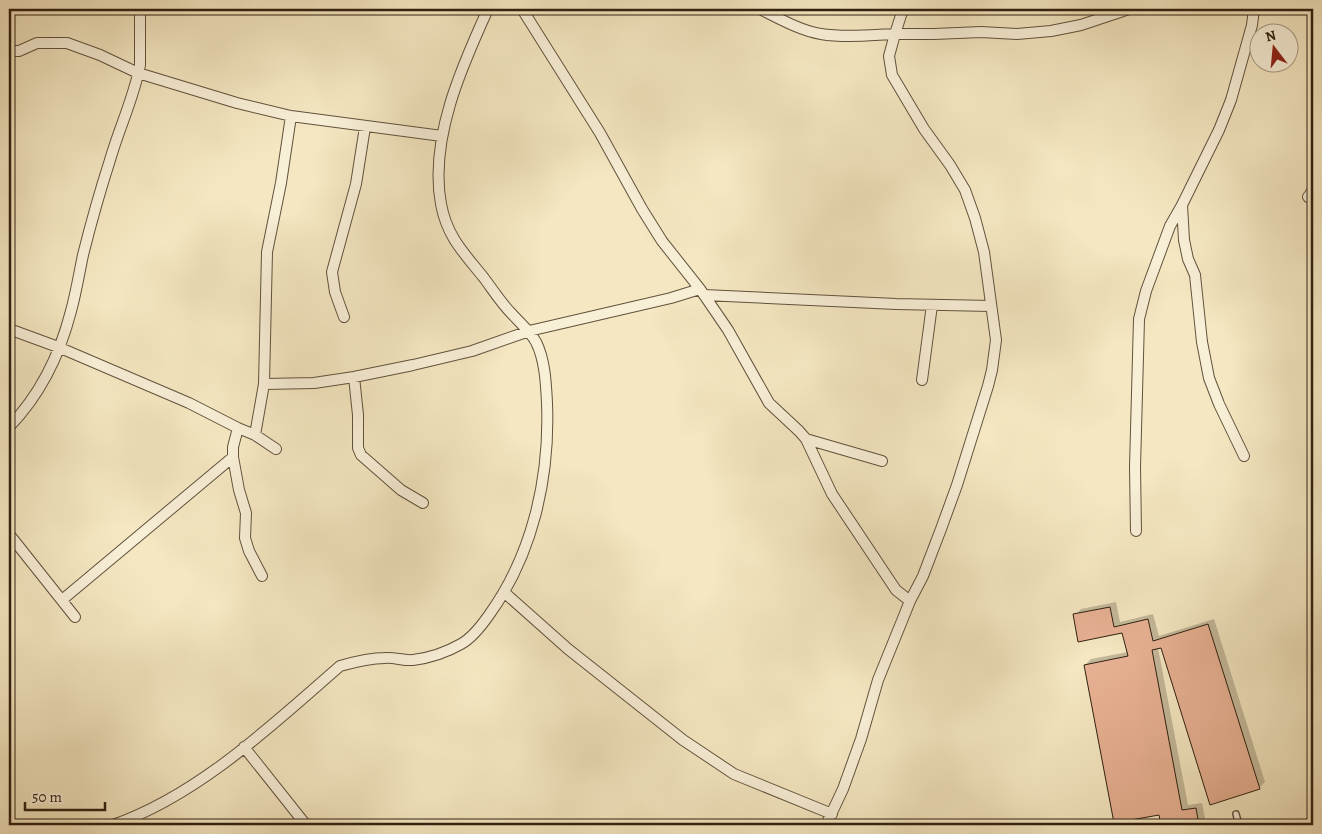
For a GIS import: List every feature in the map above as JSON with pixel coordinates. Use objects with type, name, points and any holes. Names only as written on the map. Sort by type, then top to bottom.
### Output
[{"type":"street","points":[[9,427],[36,396],[49,371],[71,311],[89,231],[110,158],[127,112],[138,74],[140,65],[140,9]]},
{"type":"street","points":[[113,825],[132,818],[188,788],[244,747],[340,666],[356,661],[384,658],[413,660],[463,644],[481,627],[505,594],[519,562],[537,510],[545,470],[548,438],[547,393],[544,369],[536,343],[528,331],[510,313],[456,245],[447,225],[441,204],[439,184],[442,136],[455,89],[488,9]]},
{"type":"street","points":[[522,9],[600,133],[662,241],[702,292],[728,330],[769,403],[806,440],[832,494],[896,590],[910,601]]},
{"type":"street","points":[[760,9],[781,20],[820,34],[854,36],[981,32],[1017,34],[1051,31],[1081,25],[1129,9]]},
{"type":"street","points":[[826,825],[861,739],[878,680],[910,601],[923,576],[957,485],[988,386],[996,340],[984,252],[975,218],[964,190],[950,165],[924,128],[892,76],[889,56],[903,9]]},
{"type":"street","points":[[1136,531],[1135,467],[1139,319],[1146,291],[1170,226],[1219,130],[1231,100],[1248,42],[1254,9]]},
{"type":"street","points":[[9,51],[19,51],[37,43],[68,43],[138,74],[237,103],[291,116],[442,136]]},
{"type":"street","points":[[254,434],[264,384],[267,252],[281,184],[291,116]]},
{"type":"street","points":[[344,318],[335,292],[332,272],[356,184],[365,127]]},
{"type":"street","points":[[1182,204],[1184,240],[1188,259],[1195,275],[1202,342],[1209,378],[1219,404],[1244,456]]},
{"type":"street","points":[[264,384],[314,383],[354,377],[472,351],[528,331],[702,292],[932,305],[991,306]]},
{"type":"street","points":[[922,380],[932,305]]},
{"type":"street","points":[[9,329],[58,347],[189,403],[254,434],[276,449]]},
{"type":"street","points":[[354,377],[358,415],[358,448],[361,455],[401,490],[423,503]]},
{"type":"street","points":[[238,428],[232,447],[239,490],[246,513],[245,538],[249,551],[262,576]]},
{"type":"street","points":[[806,440],[882,461]]},
{"type":"street","points":[[62,600],[233,458]]},
{"type":"street","points":[[9,534],[75,618]]},
{"type":"street","points":[[505,594],[568,649],[683,740],[734,774],[832,814]]},
{"type":"street","points":[[244,747],[306,825]]},
{"type":"lane","points":[[1236,814],[1239,825]]},
{"type":"building","points":[[1110,607],[1114,627],[1148,619],[1153,641],[1208,624],[1260,789],[1210,805],[1161,648],[1152,650],[1182,810],[1196,808],[1199,825],[1161,825],[1159,815],[1114,823],[1084,665],[1128,656],[1122,633],[1078,642],[1073,614]]}]
